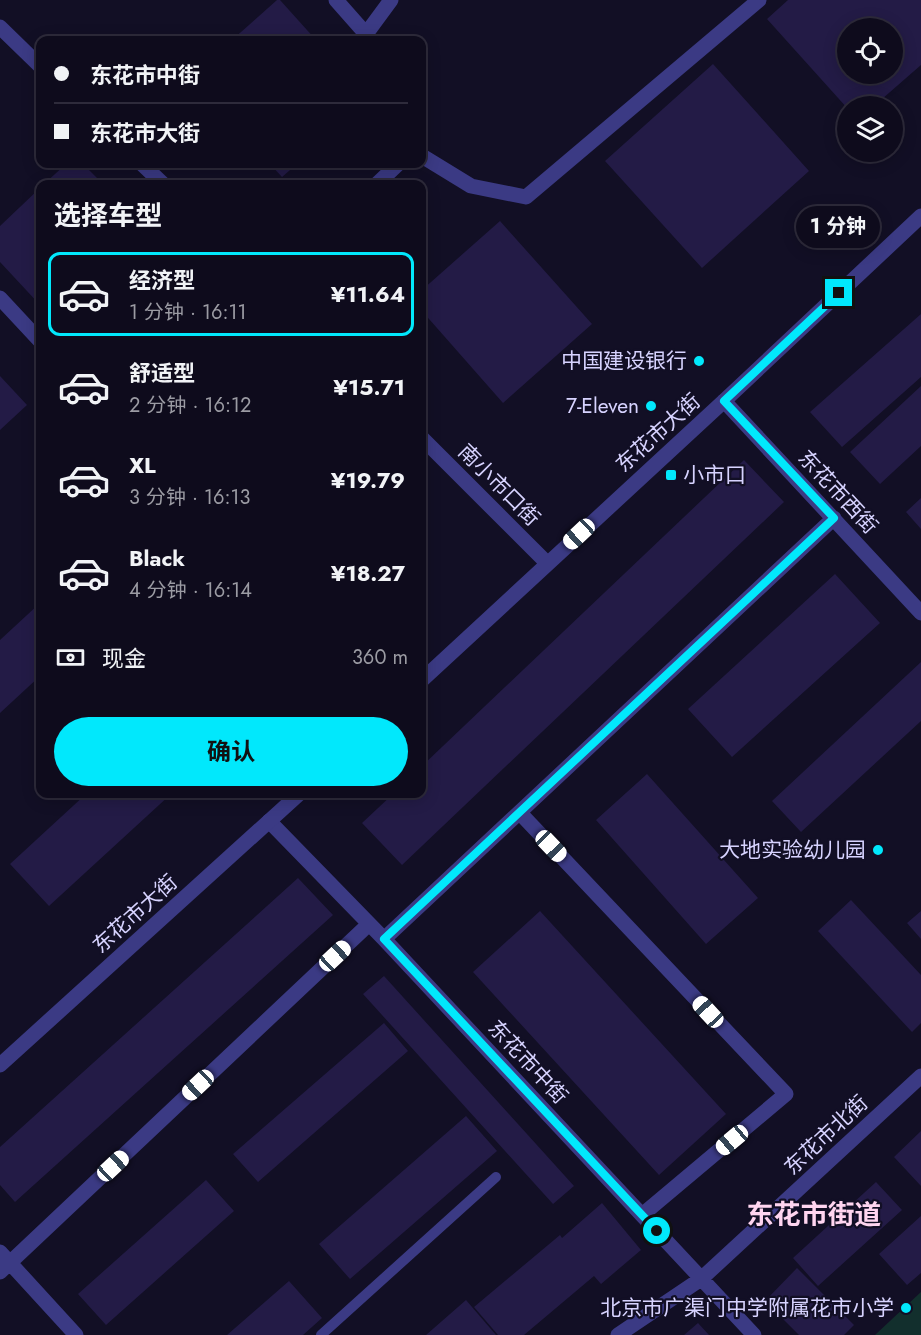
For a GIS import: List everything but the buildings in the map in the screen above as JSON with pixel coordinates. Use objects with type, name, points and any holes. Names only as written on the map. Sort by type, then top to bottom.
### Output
[{"type":"street","points":[[336,0],[366,36]]},
{"type":"street","points":[[368,36],[391,0]]},
{"type":"street","points":[[426,158],[471,186],[526,196],[759,0]]},
{"type":"street","points":[[0,27],[36,62]]},
{"type":"street","points":[[146,168],[159,180]]},
{"type":"street","points":[[380,180],[394,168]]},
{"type":"street","name":"东花市大街","points":[[426,676],[921,216]]},
{"type":"street","points":[[0,298],[36,337]]},
{"type":"street","name":"东花市西街","points":[[724,401],[921,613]]},
{"type":"street","name":"南小市口街","points":[[426,442],[548,563]]},
{"type":"street","points":[[384,939],[834,518]]},
{"type":"street","name":"东花市大街","points":[[0,1065],[295,798]]},
{"type":"street","points":[[520,813],[786,1094],[642,1215]]},
{"type":"street","name":"东花市中街","points":[[269,821],[384,939],[754,1335]]},
{"type":"street","points":[[76,1335],[3,1262],[369,924]]},
{"type":"street","name":"东花市北街","points":[[618,1335],[702,1279],[921,1076]]},
{"type":"lane","points":[[321,1335],[496,1177]]},
{"type":"green space","name":"北京市广渠门中学附属花市小学","points":[[921,1292],[921,1335],[875,1335]]},
{"type":"place","name":"中国建设银行","points":[[699,361]]},
{"type":"place","name":"7-Eleven","points":[[651,406]]},
{"type":"place","name":"小市口","points":[[671,475]]},
{"type":"place","name":"大地实验幼儿园","points":[[878,850]]},
{"type":"place","name":"北京市广渠门中学附属花市小学","points":[[906,1308]]},
{"type":"district","name":"东花市街道","points":[[814,1215]]},
{"type":"route","points":[[657,1231],[384,939],[834,518],[724,401],[839,293]]}]
